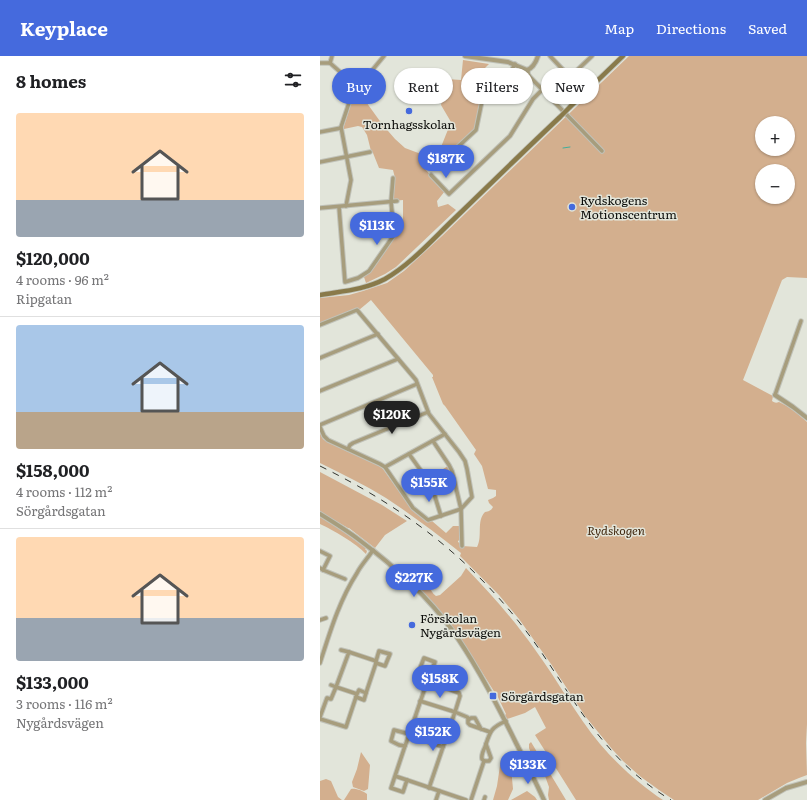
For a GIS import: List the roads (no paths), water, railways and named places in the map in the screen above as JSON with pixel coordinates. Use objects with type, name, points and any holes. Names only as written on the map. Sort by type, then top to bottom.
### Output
[{"type":"main road","points":[[320,294],[366,287],[384,279],[402,267],[623,56]]},
{"type":"street","points":[[330,63],[332,56]]},
{"type":"street","points":[[374,68],[384,56]]},
{"type":"street","points":[[466,56],[504,61],[522,68]]},
{"type":"street","points":[[530,68],[538,56]]},
{"type":"street","points":[[550,56],[570,76],[592,56]]},
{"type":"street","points":[[320,63],[330,63],[336,68]]},
{"type":"street","points":[[449,156],[476,130],[482,100],[510,73],[515,64]]},
{"type":"street","points":[[533,80],[541,89]]},
{"type":"street","points":[[431,175],[450,194],[510,136],[533,99],[541,91]]},
{"type":"street","points":[[346,206],[351,180],[341,128],[349,104]]},
{"type":"street","points":[[556,104],[602,151]]},
{"type":"street","points":[[320,132],[341,128]]},
{"type":"street","points":[[320,162],[370,152]]},
{"type":"street","points":[[339,207],[345,282],[358,278],[368,272],[393,237],[394,230],[391,202],[393,178]]},
{"type":"street","points":[[320,208],[397,201]]},
{"type":"street","points":[[320,325],[357,310],[416,380],[428,412],[462,456],[468,469],[472,496],[461,509],[428,520],[413,508],[385,467],[327,439],[324,436],[320,426],[417,384]]},
{"type":"street","points":[[801,321],[775,395],[807,418]]},
{"type":"street","points":[[320,358],[378,334]]},
{"type":"street","points":[[320,391],[398,358]]},
{"type":"street","points":[[348,450],[350,445],[353,443],[428,412]]},
{"type":"street","points":[[385,467],[445,434]]},
{"type":"street","points":[[433,441],[452,472],[461,509],[462,546]]},
{"type":"street","points":[[409,454],[427,479]]},
{"type":"street","points":[[431,484],[441,516]]},
{"type":"street","points":[[320,514],[347,531],[394,567],[413,585],[451,628],[478,669],[506,721],[544,800]]},
{"type":"street","points":[[320,663],[344,596],[357,572],[373,550]]},
{"type":"street","points":[[320,551],[330,556],[322,569],[345,580]]},
{"type":"street","points":[[320,620],[326,618]]},
{"type":"street","points":[[331,685],[357,695],[364,700],[376,662],[379,651],[390,654],[385,666],[376,662],[349,652],[341,650]]},
{"type":"street","points":[[349,652],[331,699],[327,698],[320,718],[346,727],[358,690],[366,693]]},
{"type":"street","points":[[407,780],[403,792],[391,788],[420,701],[435,662],[424,658],[420,668],[421,671],[430,674]]},
{"type":"street","points":[[429,788],[460,696],[459,693],[438,685],[439,682],[433,679]]},
{"type":"street","points":[[420,701],[455,712],[469,719],[475,718],[481,729]]},
{"type":"street","points":[[469,719],[469,724],[490,732]]},
{"type":"street","points":[[471,800],[484,761],[481,757],[490,732],[496,726],[506,721]]},
{"type":"street","points":[[405,746],[390,741],[394,730],[443,747]]},
{"type":"street","points":[[484,761],[488,761],[491,758],[486,744]]},
{"type":"street","points":[[395,776],[466,800]]},
{"type":"street","points":[[765,800],[786,788],[807,782]]},
{"type":"street","points":[[436,800],[440,791]]},
{"type":"waterway","points":[[563,148],[570,147]]},
{"type":"railway","points":[[320,466],[350,481],[378,498],[431,534],[456,555],[502,601],[523,627],[534,641],[583,715],[612,751],[636,774],[671,800]]},
{"type":"place","name":"Tornhagsskolan","points":[[409,111]]},
{"type":"place","name":"Rydskogens Motionscentrum","points":[[572,207]]},
{"type":"place","name":"Förskolan Nygårdsvägen","points":[[412,625]]},
{"type":"place","name":"Sörgårdsgatan","points":[[493,696]]},
{"type":"park label","name":"Rydskogen","points":[[616,530]]}]
